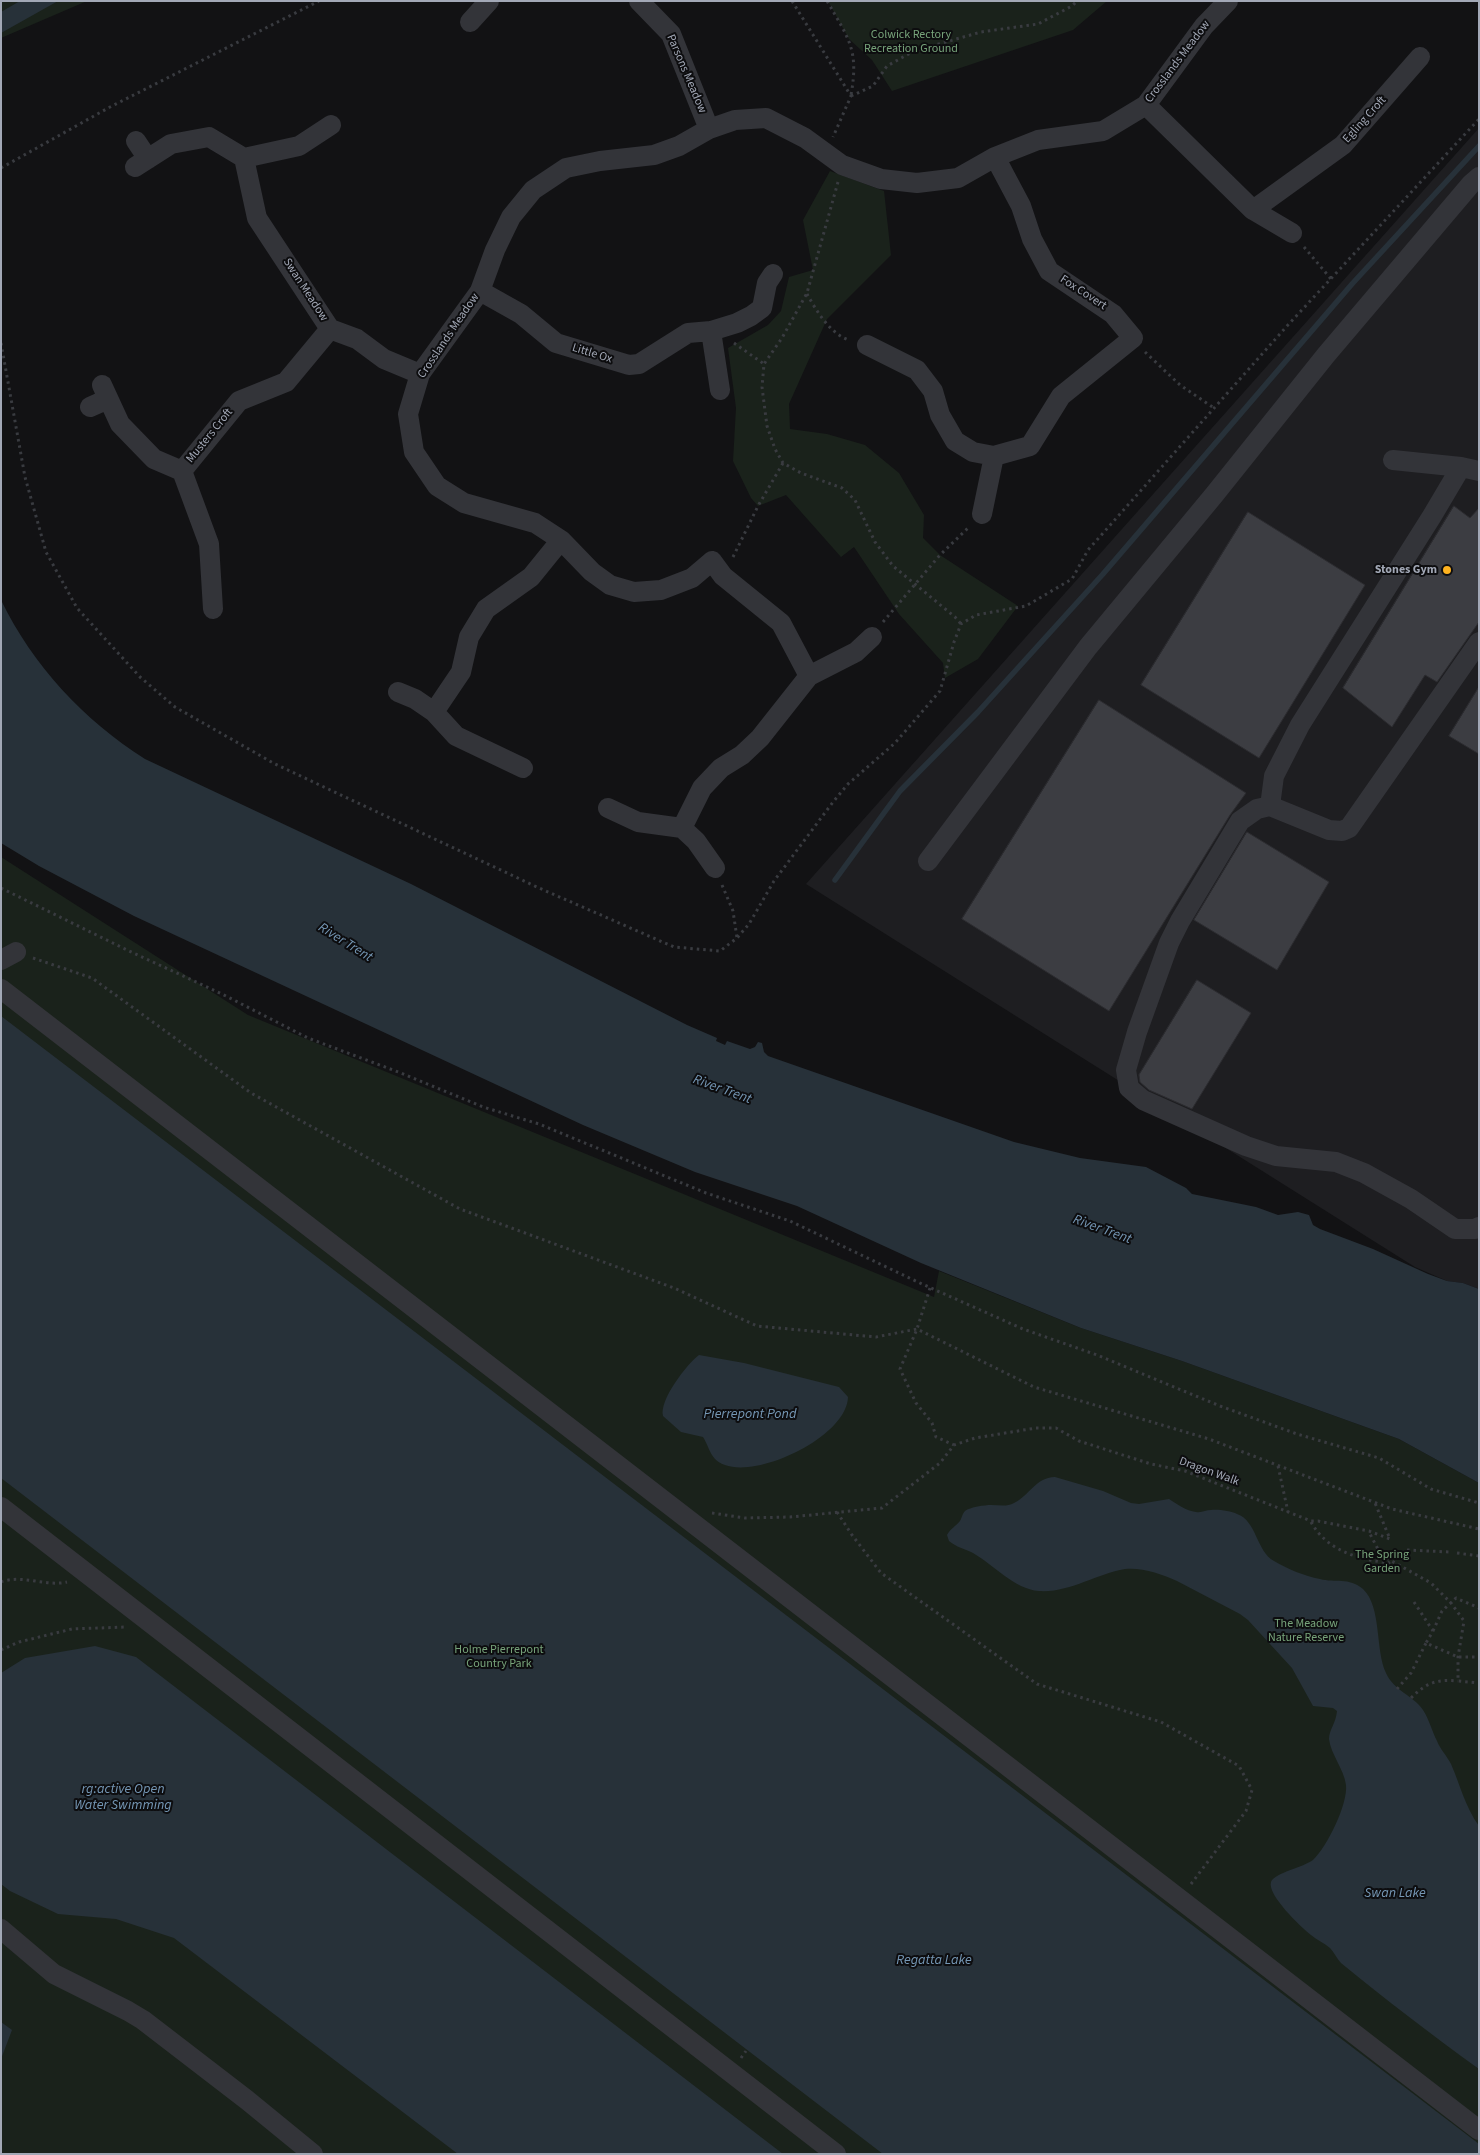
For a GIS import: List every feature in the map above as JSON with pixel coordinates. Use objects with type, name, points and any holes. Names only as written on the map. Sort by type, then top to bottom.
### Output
[{"type":"street","points":[[470,22],[489,1]]},
{"type":"street","name":"Parsons Meadow","points":[[639,1],[671,34],[709,129]]},
{"type":"street","name":"Crosslands Meadow","points":[[717,569],[661,590],[634,592],[610,584],[592,572],[561,540],[535,523],[464,503],[437,486],[414,452],[408,414],[420,374],[480,292],[495,250],[511,217],[533,190],[566,168],[600,161],[654,155],[679,146],[709,129],[735,120],[766,118],[805,138],[842,165],[880,179],[918,183],[958,178],[995,157],[1038,140],[1103,131],[1146,104],[1204,26],[1228,1]]},
{"type":"street","name":"Egling Croft","points":[[1253,210],[1343,145],[1420,57]]},
{"type":"street","points":[[1146,104],[1253,210],[1292,233]]},
{"type":"street","points":[[136,141],[142,163],[171,144],[209,137],[244,158],[299,146],[331,125]]},
{"type":"street","name":"Fox Covert","points":[[995,157],[1021,206],[1032,239],[1049,271],[1114,314],[1133,338]]},
{"type":"street","name":"Swan Meadow","points":[[244,158],[257,218],[330,329],[357,339],[384,359],[420,374]]},
{"type":"street","points":[[928,861],[1088,646],[1214,495],[1326,355],[1471,184],[1479,177]]},
{"type":"street","name":"Little Ox","points":[[480,292],[521,314],[556,343],[629,365],[639,364],[688,333],[711,331],[737,323],[751,316],[762,308],[767,283],[773,274]]},
{"type":"street","name":"Musters Croft","points":[[182,471],[239,401],[286,382],[330,329]]},
{"type":"street","points":[[711,331],[720,390]]},
{"type":"street","points":[[867,345],[917,370],[933,391],[940,415],[955,441],[973,452],[994,456],[1030,446],[1061,396],[1133,338]]},
{"type":"street","name":"Musters Croft","points":[[100,397],[120,424],[154,459],[182,471],[209,544],[213,609]]},
{"type":"street","points":[[982,514],[994,456]]},
{"type":"street","points":[[1393,460],[1470,469]]},
{"type":"street","points":[[1270,806],[1274,776],[1296,731],[1432,516],[1470,469]]},
{"type":"street","points":[[434,712],[461,672],[469,637],[486,610],[531,577],[561,540]]},
{"type":"street","points":[[717,569],[781,623],[809,676]]},
{"type":"street","points":[[682,828],[702,788],[721,768],[742,755],[760,738],[809,676],[856,652],[872,637]]},
{"type":"street","points":[[1479,642],[1349,828],[1342,831],[1329,830],[1270,806],[1258,809],[1240,821],[1180,921],[1137,1032],[1126,1070],[1130,1088],[1143,1100],[1246,1146],[1276,1156],[1336,1162],[1364,1173],[1411,1199],[1455,1229],[1475,1229],[1479,1227]]},
{"type":"street","points":[[398,692],[415,699],[434,712],[456,736],[523,768]]},
{"type":"street","points":[[608,808],[638,822],[682,828],[696,841],[715,868]]},
{"type":"street","points":[[1,989],[1479,2130]]},
{"type":"street","points":[[1,1507],[836,2154]]},
{"type":"street","points":[[1,1929],[54,1974],[143,2020],[247,2100],[313,2154]]},
{"type":"path","points":[[1,168],[110,107],[318,1]]},
{"type":"path","points":[[792,1],[851,96]]},
{"type":"path","points":[[827,1],[848,39],[855,58],[851,96],[833,137],[842,165],[807,293],[782,338],[764,364],[762,387],[768,426],[775,449],[783,463],[801,473],[842,488],[855,500],[875,542],[893,566],[955,616],[961,624]]},
{"type":"path","points":[[851,96],[873,86],[887,66],[914,50],[981,32],[1038,24],[1072,6],[1077,1]]},
{"type":"path","points":[[1,343],[26,477],[46,552],[77,608],[140,677],[175,707],[275,764],[539,888],[674,947],[720,951],[737,938],[749,924],[774,881],[848,784],[895,743],[940,691],[961,624],[976,615],[1026,606],[1072,578],[1088,550],[1331,279],[1479,119]]},
{"type":"path","points":[[1292,233],[1331,279]]},
{"type":"path","points":[[807,293],[817,311],[831,327],[845,338],[867,345]]},
{"type":"path","points":[[711,331],[727,339],[764,364]]},
{"type":"path","points":[[1133,338],[1153,361],[1180,385],[1214,408]]},
{"type":"path","points":[[717,569],[758,506],[783,463]]},
{"type":"path","points":[[872,637],[914,584],[940,555],[982,514]]},
{"type":"path","points":[[715,868],[733,912],[737,938]]},
{"type":"path","points":[[1,888],[126,950],[222,994],[308,1038],[401,1072],[483,1107],[539,1124],[706,1193],[790,1221],[930,1288],[1023,1329],[1297,1434],[1379,1458],[1431,1488],[1479,1503]]},
{"type":"path","points":[[9,956],[92,978],[251,1094],[460,1209],[674,1288],[757,1326],[876,1337],[917,1329],[1034,1387],[1209,1439],[1392,1509],[1479,1529]]},
{"type":"path","points":[[706,1512],[745,1518],[790,1517],[882,1508],[940,1463],[954,1445],[936,1437],[932,1423],[916,1403],[900,1369],[917,1329],[930,1288]]},
{"type":"path","name":"Dragon Walk","points":[[954,1445],[974,1438],[1036,1428],[1056,1428],[1079,1441],[1151,1464],[1185,1471],[1311,1521],[1368,1531],[1390,1539],[1375,1502]]},
{"type":"path","points":[[1278,1466],[1288,1513]]},
{"type":"path","points":[[837,1512],[881,1573],[1037,1684],[1161,1722],[1239,1766],[1252,1790],[1246,1811],[1179,1900]]},
{"type":"path","points":[[1311,1521],[1316,1531],[1334,1548],[1364,1560],[1389,1563],[1381,1555],[1368,1531]]},
{"type":"path","points":[[1406,1550],[1449,1552]]},
{"type":"path","points":[[1457,1553],[1479,1556]]},
{"type":"path","points":[[1381,1555],[1431,1583],[1451,1603],[1464,1621],[1458,1657],[1458,1682]]},
{"type":"path","points":[[1,1582],[37,1581],[57,1584],[92,1577]]},
{"type":"path","points":[[1397,1689],[1411,1673],[1442,1611],[1456,1598],[1479,1608]]},
{"type":"path","points":[[1414,1602],[1433,1631]]},
{"type":"path","points":[[1,1650],[19,1642],[72,1629],[153,1625]]},
{"type":"path","points":[[1426,1643],[1458,1657],[1479,1657]]},
{"type":"path","points":[[1411,1698],[1422,1686],[1434,1682],[1447,1680],[1479,1683]]},
{"type":"shaded area","points":[[1479,128],[1479,1289],[1463,1283],[1447,1281],[1415,1267],[806,884]]},
{"type":"green space","points":[[1,1],[87,1],[1,38]]},
{"type":"green space","name":"Colwick Rectory Recreation Ground","points":[[828,1],[1107,1],[1073,30],[892,91],[872,60],[849,39]]},
{"type":"green space","points":[[830,171],[884,191],[891,255],[827,319],[789,404],[790,429],[827,434],[865,445],[899,473],[924,515],[923,538],[940,555],[1018,606],[978,659],[945,678],[943,663],[899,614],[854,547],[841,557],[786,495],[758,506],[751,498],[733,461],[736,408],[728,348],[768,325],[781,311],[789,277],[813,270],[803,220]]},
{"type":"green space","name":"Holme Pierrepont Country Park","points":[[1,857],[248,1015],[934,1297],[939,1271],[1081,1328],[1182,1361],[1399,1439],[1479,1483],[1479,2154],[1,2154]]},
{"type":"water","points":[[20,1],[58,1],[1,33],[1,12]]},
{"type":"water","name":"River Trent","points":[[1,600],[28,647],[62,690],[101,727],[145,759],[411,884],[687,1025],[717,1038],[716,1041],[725,1045],[727,1041],[750,1049],[755,1047],[758,1042],[762,1043],[764,1052],[768,1056],[1014,1142],[1080,1158],[1146,1167],[1186,1188],[1192,1194],[1256,1207],[1278,1215],[1298,1212],[1309,1215],[1313,1225],[1320,1229],[1373,1249],[1428,1274],[1479,1289],[1479,1483],[1399,1439],[1182,1361],[1081,1328],[921,1263],[797,1206],[695,1172],[583,1125],[134,916],[39,866],[1,843]]},
{"type":"water","name":"Regatta Lake","points":[[1,1016],[1479,2144],[1479,2154],[883,2154],[1,1478]]},
{"type":"water","name":"Pierrepont Pond","points":[[699,1355],[744,1363],[839,1387],[848,1397],[844,1412],[833,1426],[818,1439],[779,1459],[759,1465],[740,1467],[725,1465],[713,1457],[703,1437],[681,1432],[663,1416],[665,1401],[669,1392],[681,1374]]},
{"type":"water","name":"Swan Lake","points":[[1055,1477],[1103,1491],[1131,1503],[1139,1504],[1169,1499],[1192,1511],[1217,1510],[1234,1513],[1249,1523],[1263,1550],[1274,1561],[1308,1576],[1358,1585],[1369,1597],[1376,1617],[1380,1653],[1386,1673],[1399,1689],[1414,1700],[1423,1710],[1438,1744],[1451,1764],[1466,1803],[1479,1826],[1479,2069],[1341,1963],[1330,1948],[1311,1935],[1293,1918],[1274,1895],[1271,1888],[1273,1879],[1313,1860],[1319,1854],[1340,1814],[1344,1803],[1346,1785],[1329,1739],[1337,1711],[1333,1708],[1313,1706],[1292,1668],[1248,1620],[1177,1581],[1138,1569],[1114,1571],[1061,1589],[1039,1591],[1030,1589],[1021,1586],[973,1553],[949,1541],[947,1535],[967,1510],[985,1505],[1011,1504],[1020,1500],[1042,1480]]},
{"type":"water","name":"rg:active Open Water Swimming","points":[[95,1646],[136,1657],[783,2154],[458,2154],[174,1938],[116,1919],[58,1914],[10,1891],[1,1884],[1,1673],[25,1658]]},
{"type":"water","points":[[1,2022],[12,2030],[1,2059]]},
{"type":"building","name":"Stones Gym","points":[[1454,506],[1470,518],[1479,508],[1479,622],[1437,682],[1425,675],[1392,727],[1343,688]]},
{"type":"building","points":[[1248,512],[1365,585],[1259,758],[1141,685]]},
{"type":"building","points":[[1479,687],[1479,754],[1449,736]]},
{"type":"building","points":[[1099,700],[1246,793],[1230,815],[1109,1011],[962,919]]},
{"type":"building","points":[[1247,832],[1329,882],[1277,970],[1194,920]]},
{"type":"building","points":[[1197,980],[1251,1013],[1192,1109],[1149,1090],[1140,1082],[1139,1075]]},
{"type":"waterway","points":[[835,880],[900,791],[978,712],[1103,574],[1352,284],[1479,146]]},
{"type":"place","name":"Stones Gym","points":[[1447,570]]},
{"type":"park label","name":"The Spring Garden","points":[[1382,1562]]},
{"type":"park label","name":"The Meadow Nature Reserve","points":[[1306,1631]]}]
